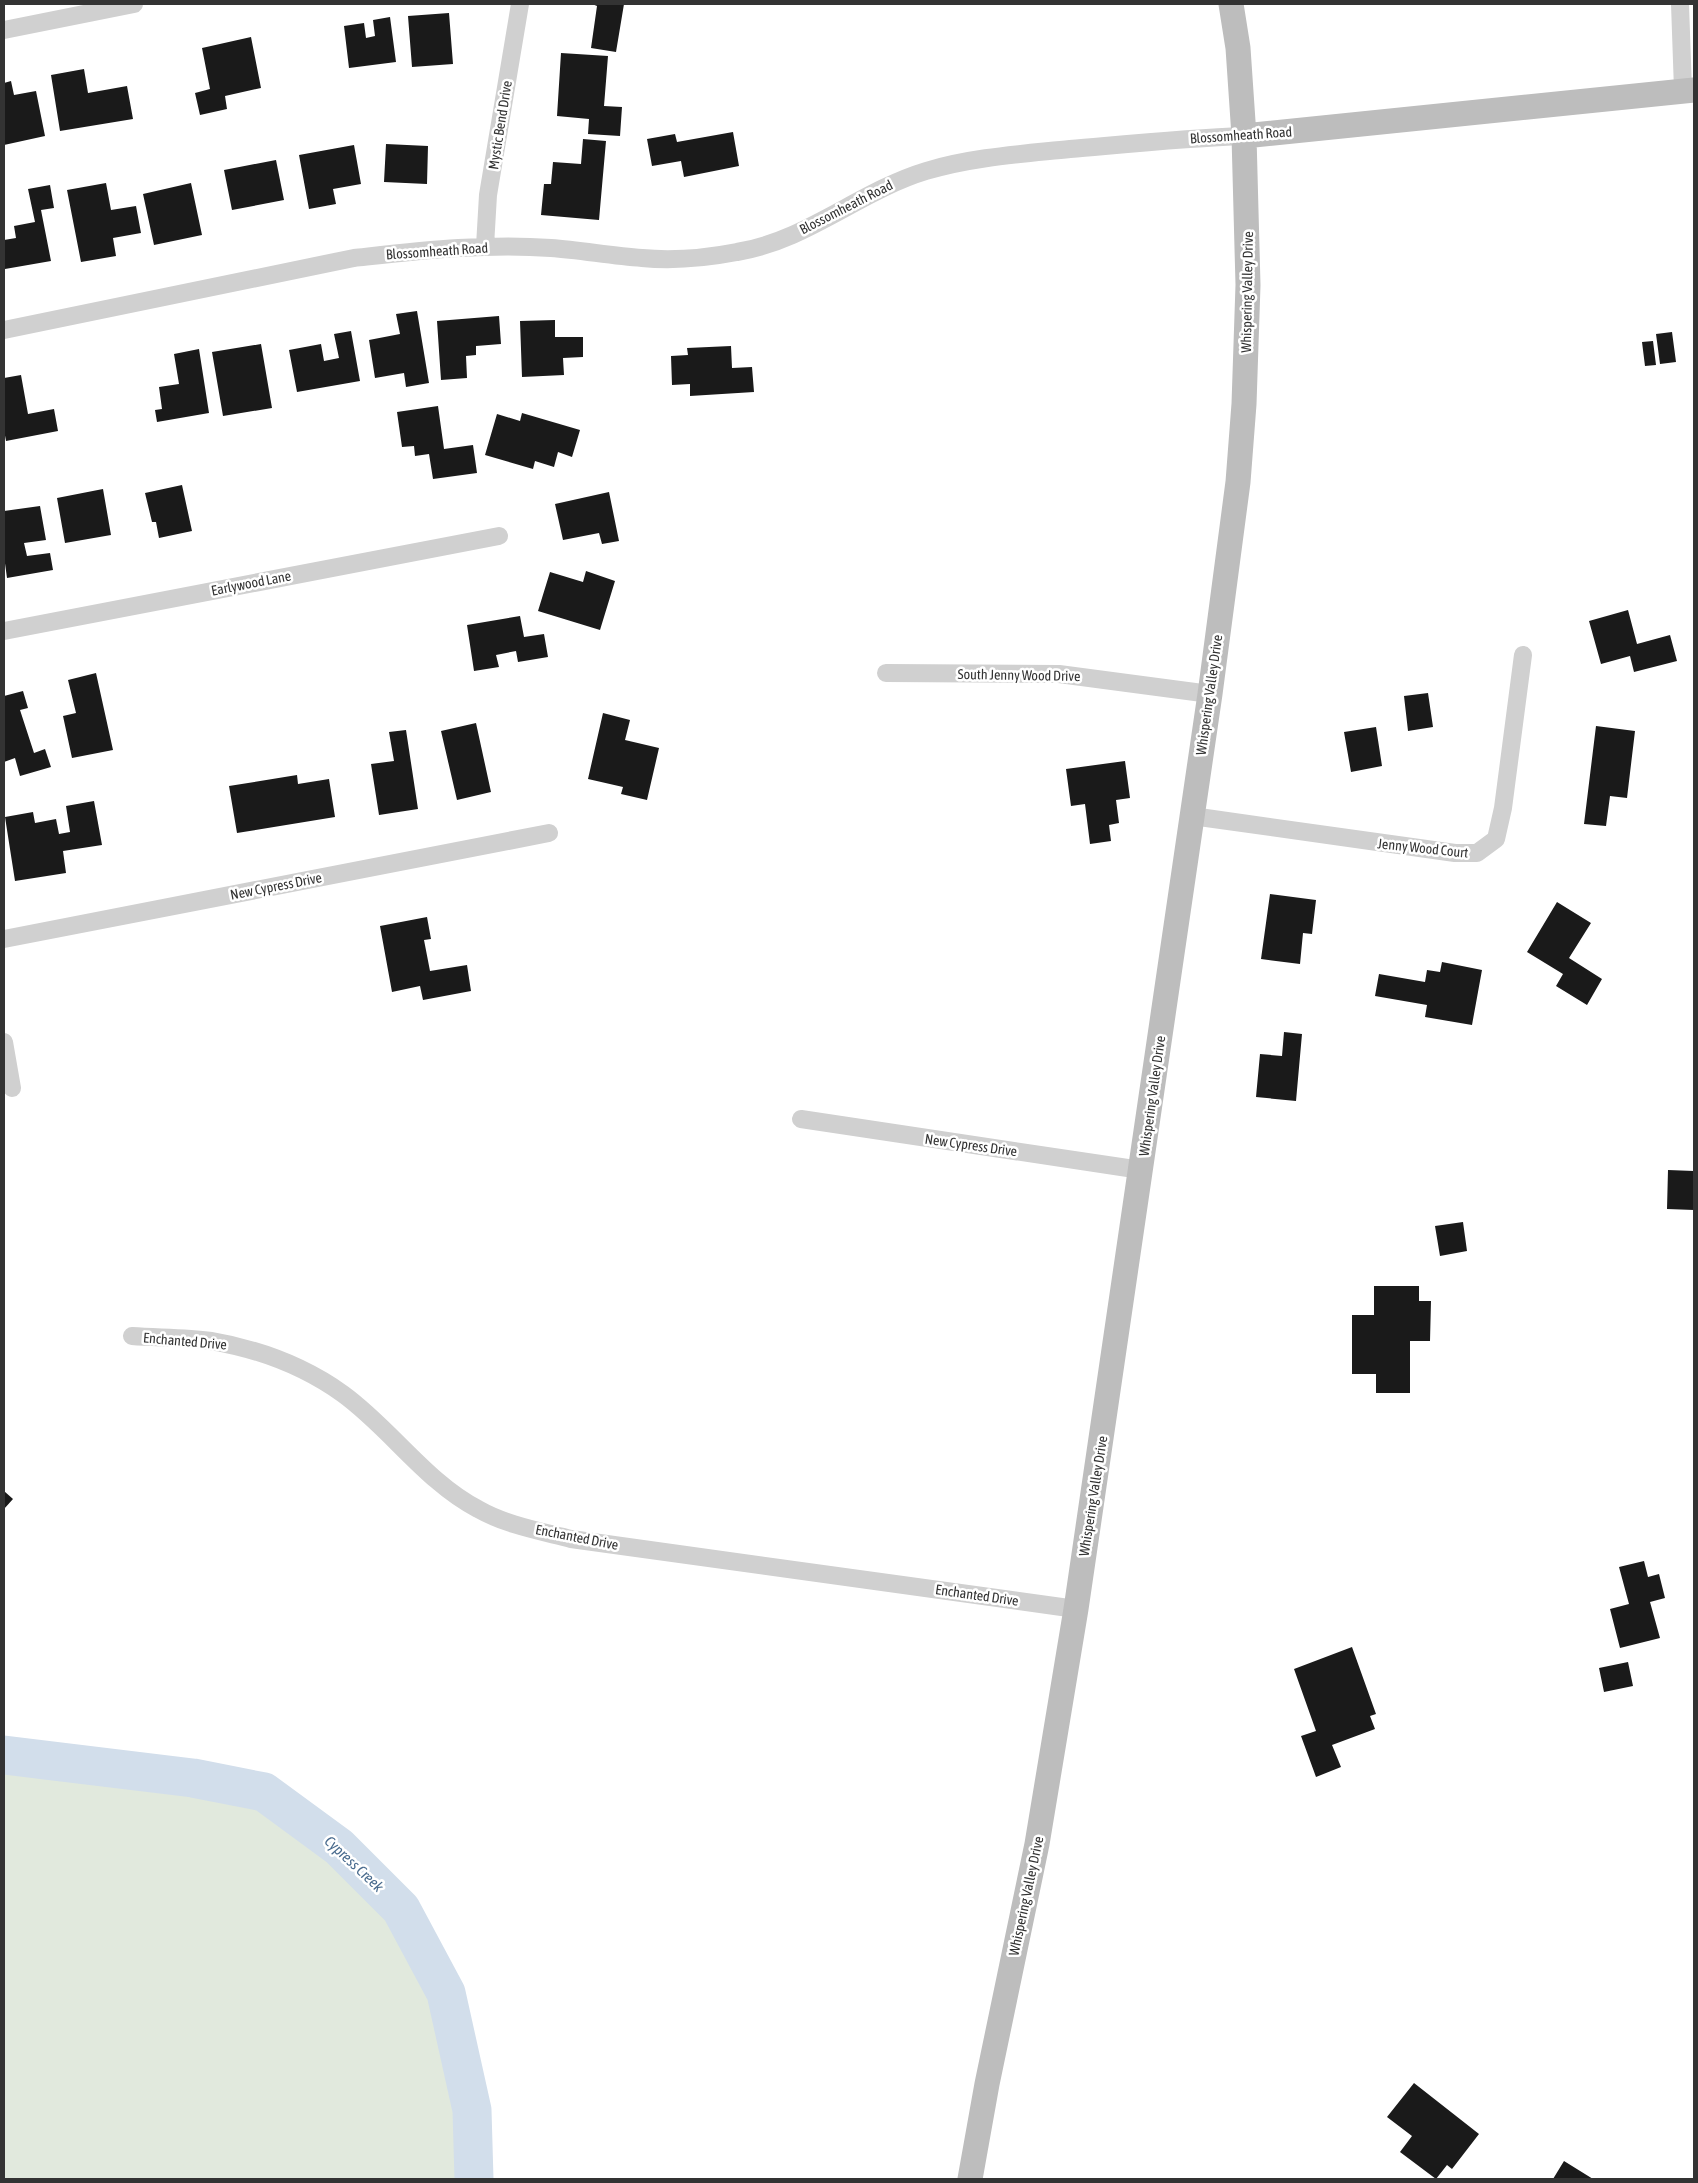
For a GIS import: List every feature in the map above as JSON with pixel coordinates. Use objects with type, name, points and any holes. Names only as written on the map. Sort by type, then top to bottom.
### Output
[{"type":"street","points":[[4,30],[134,4]]},
{"type":"street","name":"Mystic Bend Drive","points":[[485,246],[488,196],[520,4]]},
{"type":"street","name":"Whispering Valley Drive","points":[[970,2179],[987,2084],[1037,1844],[1076,1609],[1210,694],[1238,482],[1244,404],[1248,285],[1244,136],[1238,48],[1231,4]]},
{"type":"street","points":[[1680,4],[1689,90]]},
{"type":"street","name":"Blossomheath Road","points":[[4,330],[354,258],[485,246],[550,248],[643,259],[670,260],[740,252],[777,240],[818,222],[896,181],[955,163],[1040,152],[1188,138],[1244,136],[1689,90]]},
{"type":"street","name":"Earlywood Lane","points":[[4,631],[499,536]]},
{"type":"street","name":"Jenny Wood Court","points":[[1192,816],[1454,853],[1476,853],[1496,839],[1503,808],[1523,656]]},
{"type":"street","name":"South Jenny Wood Drive","points":[[886,674],[1059,674],[1210,694]]},
{"type":"street","name":"New Cypress Drive","points":[[4,939],[549,833]]},
{"type":"street","points":[[4,1042],[12,1088]]},
{"type":"street","name":"New Cypress Drive","points":[[801,1119],[1141,1170]]},
{"type":"street","name":"Enchanted Drive","points":[[132,1336],[209,1341],[253,1350],[309,1373],[344,1394],[450,1491],[478,1509],[512,1524],[571,1539],[1076,1609]]},
{"type":"shaded area","points":[[4,1755],[193,1778],[264,1792],[339,1847],[401,1909],[446,1993],[472,2110],[474,2179],[4,2179]]},
{"type":"building","points":[[592,4],[624,4],[616,52],[591,48],[597,6]]},
{"type":"building","points":[[449,13],[453,64],[412,67],[408,16]]},
{"type":"building","points":[[390,17],[396,62],[349,68],[344,26],[364,23],[366,38],[375,36],[373,20]]},
{"type":"building","points":[[251,37],[261,88],[225,96],[227,109],[200,115],[195,93],[210,89],[202,48]]},
{"type":"building","points":[[561,53],[608,56],[604,106],[622,107],[620,136],[588,134],[589,119],[557,116]]},
{"type":"building","points":[[84,69],[88,93],[127,86],[133,119],[60,131],[51,75]]},
{"type":"building","points":[[11,81],[14,95],[36,91],[45,136],[4,145],[4,83]]},
{"type":"building","points":[[733,132],[739,166],[684,177],[681,161],[652,166],[647,139],[675,134],[677,142]]},
{"type":"building","points":[[583,139],[606,141],[599,220],[541,215],[544,184],[551,184],[553,162],[581,164]]},
{"type":"building","points":[[386,144],[428,146],[427,184],[384,182]]},
{"type":"building","points":[[354,145],[361,184],[333,189],[336,204],[309,209],[299,155]]},
{"type":"building","points":[[276,160],[284,200],[232,210],[224,170]]},
{"type":"building","points":[[106,183],[111,210],[136,206],[141,233],[113,238],[116,256],[81,262],[67,190]]},
{"type":"building","points":[[191,183],[202,235],[154,245],[143,194]]},
{"type":"building","points":[[50,185],[54,208],[41,210],[51,261],[5,269],[4,240],[16,238],[14,226],[35,222],[28,189]]},
{"type":"building","points":[[417,311],[429,383],[406,387],[404,373],[375,378],[369,340],[400,334],[396,314]]},
{"type":"building","points":[[499,316],[501,344],[476,346],[476,355],[466,356],[467,378],[441,380],[437,321]]},
{"type":"building","points":[[555,320],[555,337],[583,337],[583,357],[563,358],[564,375],[522,377],[520,321]]},
{"type":"building","points":[[351,331],[360,381],[297,392],[289,350],[321,344],[324,361],[339,358],[334,334]]},
{"type":"building","points":[[1672,332],[1676,362],[1660,364],[1656,334]]},
{"type":"building","points":[[1653,341],[1656,365],[1645,366],[1642,342]]},
{"type":"building","points":[[261,344],[272,408],[223,416],[212,352]]},
{"type":"building","points":[[731,346],[732,368],[752,367],[754,392],[690,396],[690,384],[672,385],[671,356],[688,355],[687,348]]},
{"type":"building","points":[[199,349],[209,413],[157,422],[155,410],[162,409],[159,387],[179,384],[174,354]]},
{"type":"building","points":[[21,375],[28,414],[54,409],[58,431],[6,441],[4,430],[4,378]]},
{"type":"building","points":[[438,406],[444,449],[473,445],[477,473],[433,479],[429,454],[415,456],[414,446],[402,447],[397,412]]},
{"type":"building","points":[[522,413],[580,430],[572,457],[558,452],[554,467],[535,461],[533,469],[485,455],[497,414],[520,421]]},
{"type":"building","points":[[182,485],[192,531],[159,538],[156,522],[152,522],[145,493]]},
{"type":"building","points":[[103,489],[111,535],[65,543],[57,498]]},
{"type":"building","points":[[609,492],[619,541],[602,544],[599,533],[563,540],[555,504]]},
{"type":"building","points":[[40,506],[46,540],[24,543],[27,556],[50,553],[53,570],[7,578],[4,556],[4,511]]},
{"type":"building","points":[[586,571],[615,581],[600,630],[538,611],[550,572],[583,582]]},
{"type":"building","points":[[1628,610],[1637,644],[1670,635],[1677,661],[1634,672],[1630,656],[1601,664],[1589,621]]},
{"type":"building","points":[[520,616],[524,637],[544,634],[548,657],[518,662],[516,651],[496,655],[499,667],[474,671],[467,625]]},
{"type":"building","points":[[96,673],[113,750],[72,758],[63,716],[76,713],[68,680]]},
{"type":"building","points":[[23,691],[28,708],[20,710],[34,753],[45,749],[51,767],[20,776],[15,758],[4,762],[4,696]]},
{"type":"building","points":[[1428,693],[1433,727],[1408,731],[1404,696]]},
{"type":"building","points":[[603,713],[630,720],[625,740],[659,748],[647,800],[621,794],[623,787],[588,779]]},
{"type":"building","points":[[476,723],[491,792],[457,800],[441,731]]},
{"type":"building","points":[[1596,726],[1635,731],[1627,798],[1610,796],[1606,826],[1584,824]]},
{"type":"building","points":[[1376,727],[1382,766],[1351,772],[1344,732]]},
{"type":"building","points":[[406,730],[418,809],[379,815],[371,764],[394,761],[389,732]]},
{"type":"building","points":[[1125,761],[1130,798],[1116,800],[1119,823],[1109,825],[1111,841],[1090,844],[1085,804],[1071,806],[1066,769]]},
{"type":"building","points":[[297,775],[298,784],[329,779],[335,817],[237,833],[229,786]]},
{"type":"building","points":[[94,801],[102,845],[63,851],[66,873],[15,881],[5,817],[33,812],[35,823],[56,819],[59,834],[70,832],[66,806]]},
{"type":"building","points":[[1270,894],[1316,900],[1312,934],[1303,933],[1300,964],[1261,959]]},
{"type":"building","points":[[1557,902],[1591,923],[1569,958],[1602,979],[1587,1005],[1556,986],[1563,974],[1527,952]]},
{"type":"building","points":[[427,917],[431,939],[424,940],[430,971],[467,965],[471,991],[423,1000],[420,986],[392,992],[380,926]]},
{"type":"building","points":[[1442,962],[1482,970],[1472,1025],[1425,1017],[1427,1005],[1375,996],[1379,974],[1425,982],[1427,970],[1440,972]]},
{"type":"building","points":[[1284,1032],[1302,1034],[1296,1101],[1256,1097],[1260,1054],[1282,1056]]},
{"type":"building","points":[[1668,1170],[1694,1171],[1694,1210],[1667,1209]]},
{"type":"building","points":[[1463,1222],[1467,1251],[1440,1256],[1435,1226]]},
{"type":"building","points":[[1374,1286],[1419,1286],[1419,1301],[1431,1301],[1430,1341],[1410,1341],[1410,1393],[1376,1393],[1376,1374],[1352,1374],[1352,1315],[1374,1315]]},
{"type":"building","points":[[4,1491],[13,1499],[4,1509]]},
{"type":"building","points":[[1644,1561],[1648,1577],[1659,1574],[1665,1598],[1650,1602],[1660,1638],[1620,1648],[1610,1609],[1629,1604],[1619,1567]]},
{"type":"building","points":[[1352,1647],[1376,1714],[1370,1716],[1375,1729],[1332,1745],[1341,1767],[1316,1777],[1301,1736],[1316,1731],[1294,1669]]},
{"type":"building","points":[[1628,1662],[1633,1686],[1604,1692],[1599,1668]]},
{"type":"building","points":[[1414,2083],[1479,2134],[1452,2169],[1447,2165],[1436,2179],[1400,2152],[1412,2136],[1387,2117]]},
{"type":"building","points":[[1564,2161],[1593,2179],[1553,2179]]},
{"type":"waterway","name":"Cypress Creek","points":[[4,1755],[193,1778],[264,1792],[339,1847],[401,1909],[446,1993],[472,2110],[474,2179]]}]
